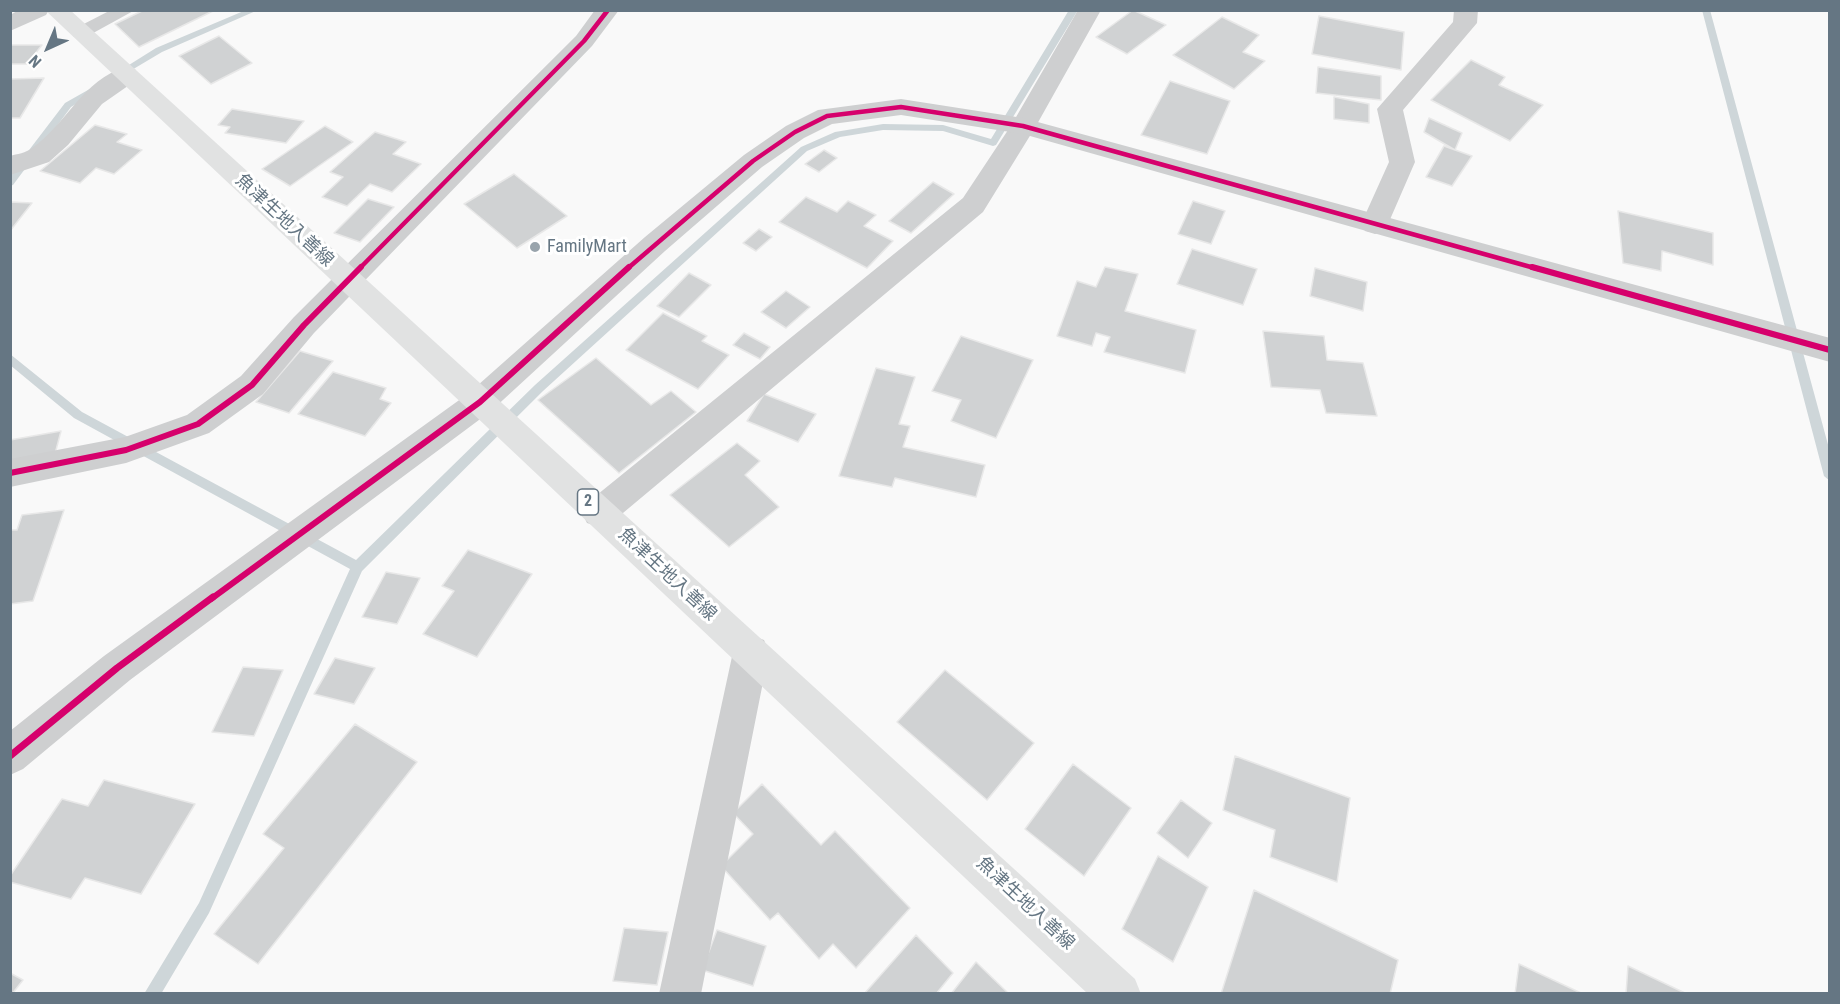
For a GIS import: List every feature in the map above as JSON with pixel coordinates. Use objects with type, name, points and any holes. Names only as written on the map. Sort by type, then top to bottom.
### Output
[{"type":"main road","name":"魚津生地入善線","points":[[56,10],[1120,993]]},
{"type":"street","points":[[10,24],[38,10]]},
{"type":"street","points":[[10,473],[126,450],[198,424],[252,385],[304,325],[584,41],[608,10]]},
{"type":"street","points":[[599,513],[973,205],[1023,126],[1090,10]]},
{"type":"street","points":[[1375,224],[1402,162],[1390,109],[1464,23],[1466,10]]},
{"type":"street","points":[[10,166],[40,156],[59,139],[93,98],[126,75]]},
{"type":"street","points":[[10,756],[117,668],[480,402],[655,244],[753,161],[795,132],[827,116],[901,107],[1023,126],[1830,350]]},
{"type":"street","points":[[680,993],[751,652]]},
{"type":"lane","points":[[80,33],[126,10]]},
{"type":"building","points":[[144,10],[215,10],[139,47],[115,24]]},
{"type":"building","points":[[1133,10],[1166,25],[1127,54],[1096,37]]},
{"type":"building","points":[[1319,16],[1404,32],[1401,70],[1312,54]]},
{"type":"building","points":[[1222,17],[1259,35],[1243,52],[1265,61],[1234,89],[1173,55]]},
{"type":"building","points":[[219,36],[252,63],[211,84],[179,56]]},
{"type":"building","points":[[10,45],[42,45],[27,64],[10,64]]},
{"type":"building","points":[[1471,60],[1505,77],[1499,85],[1543,105],[1510,141],[1431,100]]},
{"type":"building","points":[[1318,67],[1381,76],[1381,100],[1316,93]]},
{"type":"building","points":[[44,78],[20,118],[10,118],[10,79]]},
{"type":"building","points":[[1170,81],[1230,101],[1207,154],[1141,135]]},
{"type":"building","points":[[1334,97],[1369,104],[1369,123],[1334,119]]},
{"type":"building","points":[[232,109],[304,121],[286,143],[225,133],[230,127],[218,125]]},
{"type":"building","points":[[1429,118],[1462,133],[1455,150],[1424,132]]},
{"type":"building","points":[[95,125],[127,134],[117,142],[142,150],[114,174],[96,168],[80,183],[40,171]]},
{"type":"building","points":[[325,126],[353,142],[290,186],[262,169]]},
{"type":"building","points":[[375,132],[406,142],[393,154],[421,164],[392,192],[370,184],[347,206],[322,197],[343,177],[330,172]]},
{"type":"building","points":[[1444,146],[1472,156],[1452,186],[1426,177]]},
{"type":"building","points":[[824,150],[837,158],[819,172],[805,164]]},
{"type":"building","points":[[514,174],[567,216],[517,248],[464,204]]},
{"type":"building","points":[[933,182],[954,194],[911,233],[889,221]]},
{"type":"building","points":[[806,197],[837,212],[848,201],[876,215],[864,226],[893,241],[867,268],[779,222]]},
{"type":"building","points":[[368,199],[394,207],[360,242],[334,233]]},
{"type":"building","points":[[1193,201],[1225,211],[1211,244],[1178,234]]},
{"type":"building","points":[[10,202],[32,203],[10,231]]},
{"type":"building","points":[[1618,211],[1713,233],[1713,265],[1662,251],[1661,271],[1623,263]]},
{"type":"building","points":[[759,229],[772,237],[756,251],[743,243]]},
{"type":"building","points":[[1192,249],[1257,269],[1243,305],[1177,284]]},
{"type":"building","points":[[1105,267],[1138,274],[1125,311],[1196,330],[1185,373],[1104,352],[1110,337],[1096,333],[1092,346],[1057,336],[1077,281],[1096,287]]},
{"type":"building","points":[[1315,268],[1367,282],[1363,311],[1310,296]]},
{"type":"building","points":[[689,273],[711,285],[679,317],[657,306]]},
{"type":"building","points":[[786,291],[810,307],[786,328],[761,312]]},
{"type":"building","points":[[663,313],[707,336],[702,341],[729,355],[698,389],[626,350]]},
{"type":"building","points":[[1263,331],[1324,336],[1327,360],[1363,363],[1377,416],[1326,413],[1320,390],[1271,387]]},
{"type":"building","points":[[744,333],[770,347],[760,359],[733,345]]},
{"type":"building","points":[[961,336],[1033,360],[996,438],[951,421],[961,400],[932,391]]},
{"type":"building","points":[[300,351],[333,361],[289,413],[256,402]]},
{"type":"building","points":[[596,358],[651,405],[671,391],[696,412],[619,473],[538,400]]},
{"type":"building","points":[[876,368],[915,377],[899,424],[910,426],[903,447],[985,465],[976,497],[895,478],[892,487],[839,476]]},
{"type":"building","points":[[333,372],[386,388],[380,399],[391,403],[365,436],[298,414]]},
{"type":"building","points":[[764,394],[816,414],[798,442],[747,421]]},
{"type":"building","points":[[61,431],[55,454],[10,462],[10,440]]},
{"type":"building","points":[[737,443],[760,461],[745,475],[779,507],[729,547],[670,495]]},
{"type":"building","points":[[64,510],[33,601],[10,604],[10,530],[17,530],[22,515]]},
{"type":"building","points":[[468,550],[532,574],[477,657],[423,634],[454,591],[442,586]]},
{"type":"building","points":[[386,572],[420,578],[397,624],[362,617]]},
{"type":"building","points":[[335,658],[375,668],[354,704],[314,694]]},
{"type":"building","points":[[243,667],[283,670],[254,736],[212,732]]},
{"type":"building","points":[[945,670],[1034,743],[987,800],[897,722]]},
{"type":"building","points":[[355,724],[417,762],[258,964],[214,934],[284,848],[263,834]]},
{"type":"building","points":[[1235,756],[1350,798],[1337,882],[1270,857],[1275,830],[1223,810]]},
{"type":"building","points":[[1073,764],[1131,808],[1084,876],[1025,829]]},
{"type":"building","points":[[104,780],[195,804],[141,894],[85,878],[71,899],[10,882],[10,876],[62,799],[88,806]]},
{"type":"building","points":[[762,784],[821,845],[835,831],[910,908],[856,968],[833,944],[819,959],[778,913],[770,920],[721,866],[753,834],[733,813]]},
{"type":"building","points":[[1181,800],[1212,823],[1188,858],[1157,833]]},
{"type":"building","points":[[1158,856],[1208,887],[1173,962],[1122,929]]},
{"type":"building","points":[[1254,890],[1398,960],[1390,994],[1221,994]]},
{"type":"building","points":[[624,928],[668,932],[657,985],[613,981]]},
{"type":"building","points":[[717,930],[766,946],[753,986],[702,970]]},
{"type":"building","points":[[916,935],[953,973],[936,994],[864,994]]},
{"type":"building","points":[[976,962],[1009,994],[951,994]]},
{"type":"building","points":[[1519,964],[1583,994],[1515,994]]},
{"type":"building","points":[[1628,966],[1687,994],[1626,994]]},
{"type":"building","points":[[10,973],[23,980],[12,994],[10,994]]},
{"type":"waterway","points":[[117,75],[159,50],[254,10]]},
{"type":"waterway","points":[[357,567],[539,388],[804,149],[838,134],[883,127],[943,128],[993,143],[1074,10]]},
{"type":"waterway","points":[[1706,10],[1830,476]]},
{"type":"waterway","points":[[10,183],[68,105],[95,89]]},
{"type":"waterway","points":[[10,358],[78,415],[357,567]]},
{"type":"waterway","points":[[152,994],[204,908],[357,567]]},
{"type":"cycle path","points":[[10,473],[126,450],[198,424],[252,385],[304,325],[584,41],[608,10]]},
{"type":"cycle path","points":[[10,756],[117,668],[480,402],[655,244],[753,161],[795,132],[827,116],[901,107],[1023,126],[1830,350]]},
{"type":"place","name":"FamilyMart","points":[[535,247]]}]
